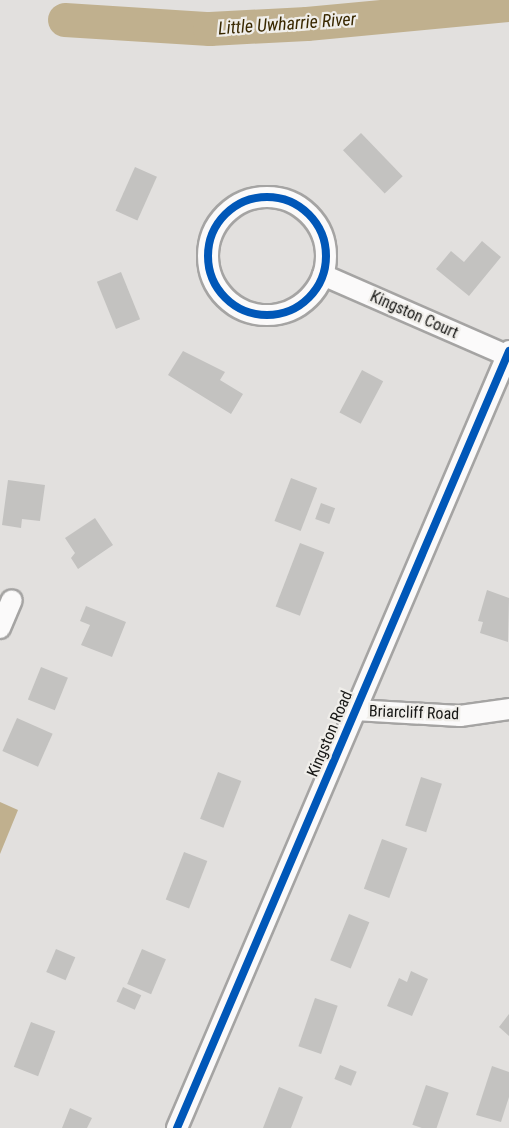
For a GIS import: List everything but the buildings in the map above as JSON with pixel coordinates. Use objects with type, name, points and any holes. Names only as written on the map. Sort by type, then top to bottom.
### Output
[{"type":"street","points":[[257,197],[278,197],[297,204],[318,226],[326,255],[323,275],[314,292],[301,305],[265,315],[247,312],[218,290],[210,273],[207,254],[212,234],[222,216],[238,204],[257,197]]},
{"type":"street","name":"Kingston Court","points":[[323,275],[508,353]]},
{"type":"street","name":"Kingston Road","points":[[177,1128],[508,353]]},
{"type":"street","points":[[0,628],[12,600]]},
{"type":"street","name":"Briarcliff Road","points":[[355,711],[460,716],[509,709]]},
{"type":"shaded area","points":[[0,802],[18,810],[0,854]]},
{"type":"waterway","name":"Little Uwharrie River","points":[[65,20],[210,29],[307,24],[509,5]]},
{"type":"cycle path","points":[[267,197],[290,201],[309,214],[322,233],[326,256],[322,279],[309,298],[290,311],[267,315],[244,311],[225,298],[212,279],[208,256],[212,233],[225,214],[244,201],[267,197]]},
{"type":"cycle path","points":[[177,1128],[509,351]]}]
